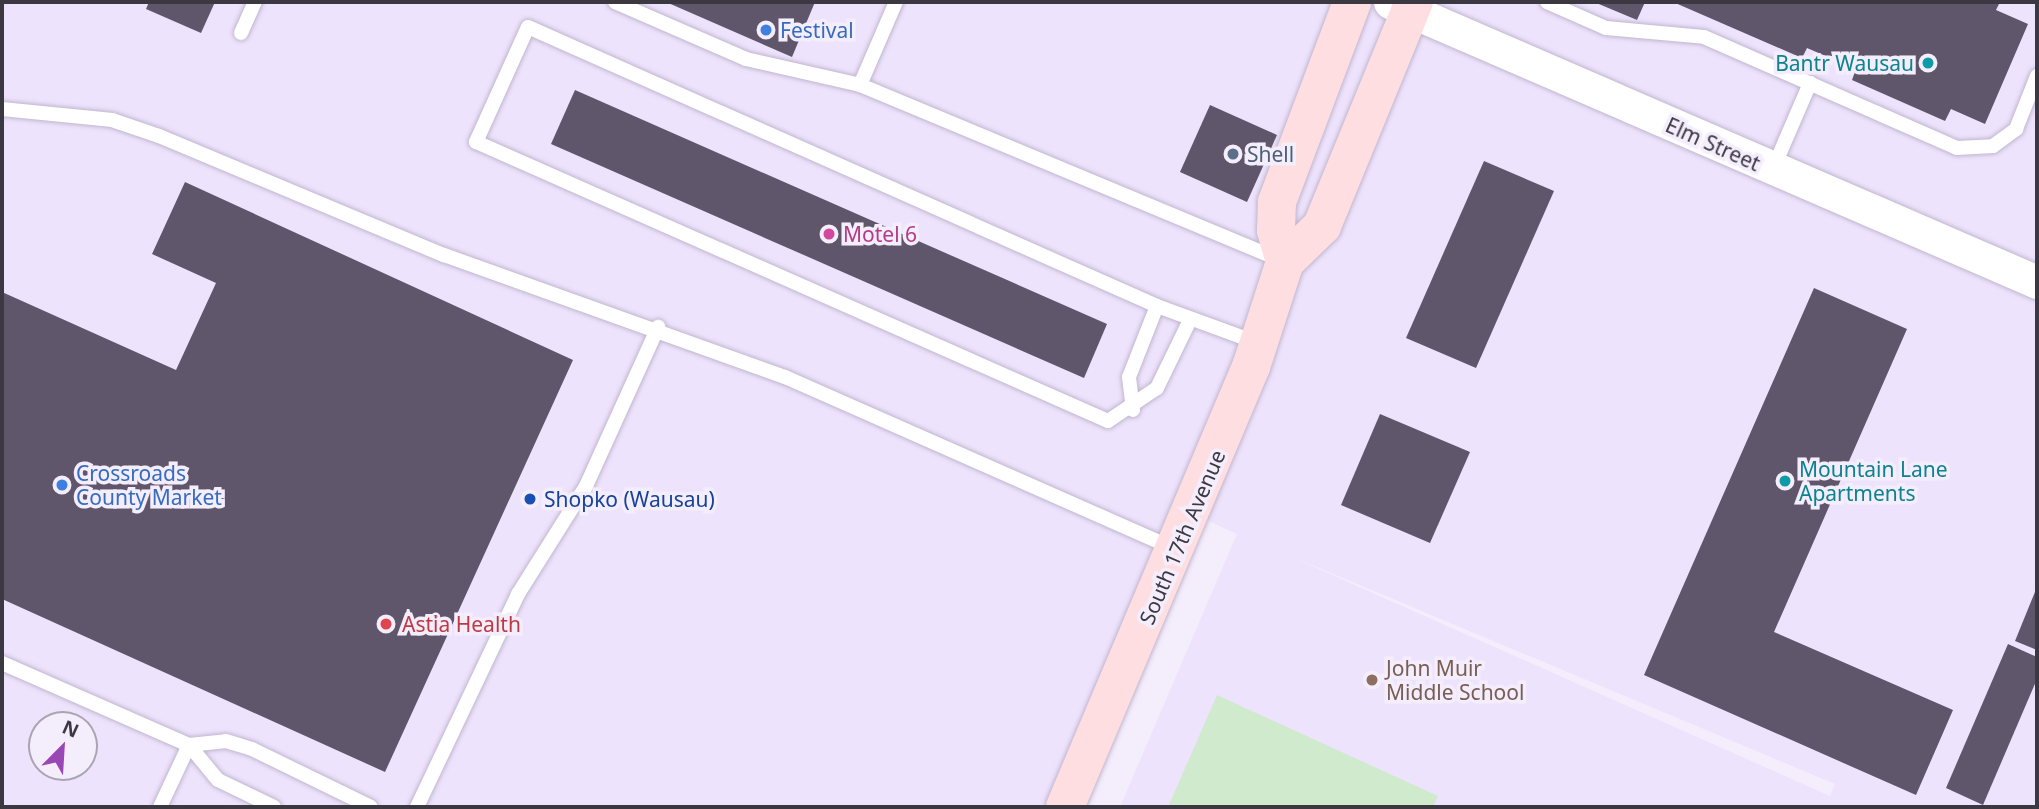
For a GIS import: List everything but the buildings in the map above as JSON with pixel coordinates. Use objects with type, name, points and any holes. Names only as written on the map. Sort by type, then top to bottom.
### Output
[{"type":"main road","name":"South 17th Avenue","points":[[1065,807],[1177,550],[1259,343],[1285,262],[1275,212],[1352,2]]},
{"type":"main road","points":[[1285,262],[1309,243],[1326,216],[1405,5]]},
{"type":"street","name":"Elm Street","points":[[1405,5],[1772,170],[2037,282]]},
{"type":"lane","points":[[241,33],[255,2]]},
{"type":"lane","points":[[615,2],[746,59],[860,85],[1134,204],[1285,262]]},
{"type":"lane","points":[[860,85],[896,2]]},
{"type":"lane","points":[[1547,2],[1606,28],[1704,37],[1957,148],[1993,146],[2016,129],[2037,76]]},
{"type":"lane","points":[[1190,320],[1157,388],[1133,410],[1108,421],[476,142],[528,27],[1157,306],[1259,343]]},
{"type":"lane","points":[[1772,170],[1810,83]]},
{"type":"lane","points":[[2,110],[112,120],[444,255],[658,327],[1177,550]]},
{"type":"lane","points":[[1133,410],[1129,377],[1157,306]]},
{"type":"lane","points":[[417,807],[518,594],[586,486],[658,327]]},
{"type":"lane","points":[[2,663],[189,745],[237,744],[371,807]]},
{"type":"lane","points":[[160,807],[189,745]]},
{"type":"lane","points":[[189,745],[218,780],[274,807]]},
{"type":"shaded area","points":[[2,2],[2037,2],[2037,807],[1120,807],[1237,534],[1195,515],[1065,807],[2,807]],"holes":[[[1283,553],[1835,784],[1830,796]]]},
{"type":"green space","points":[[1217,695],[1438,796],[1433,807],[1168,807]]},
{"type":"place","name":"Festival","points":[[766,30]]},
{"type":"place","name":"Bantr Wausau","points":[[1928,63]]},
{"type":"place","name":"Shell","points":[[1233,154]]},
{"type":"place","name":"Motel 6","points":[[829,234]]},
{"type":"place","name":"Mountain Lane Apartments","points":[[1785,481]]},
{"type":"place","name":"Crossroads County Market","points":[[62,485]]},
{"type":"place","name":"Shopko (Wausau)","points":[[530,499]]},
{"type":"place","name":"Astia Health","points":[[386,624]]},
{"type":"place","name":"John Muir Middle School","points":[[1372,680]]}]
